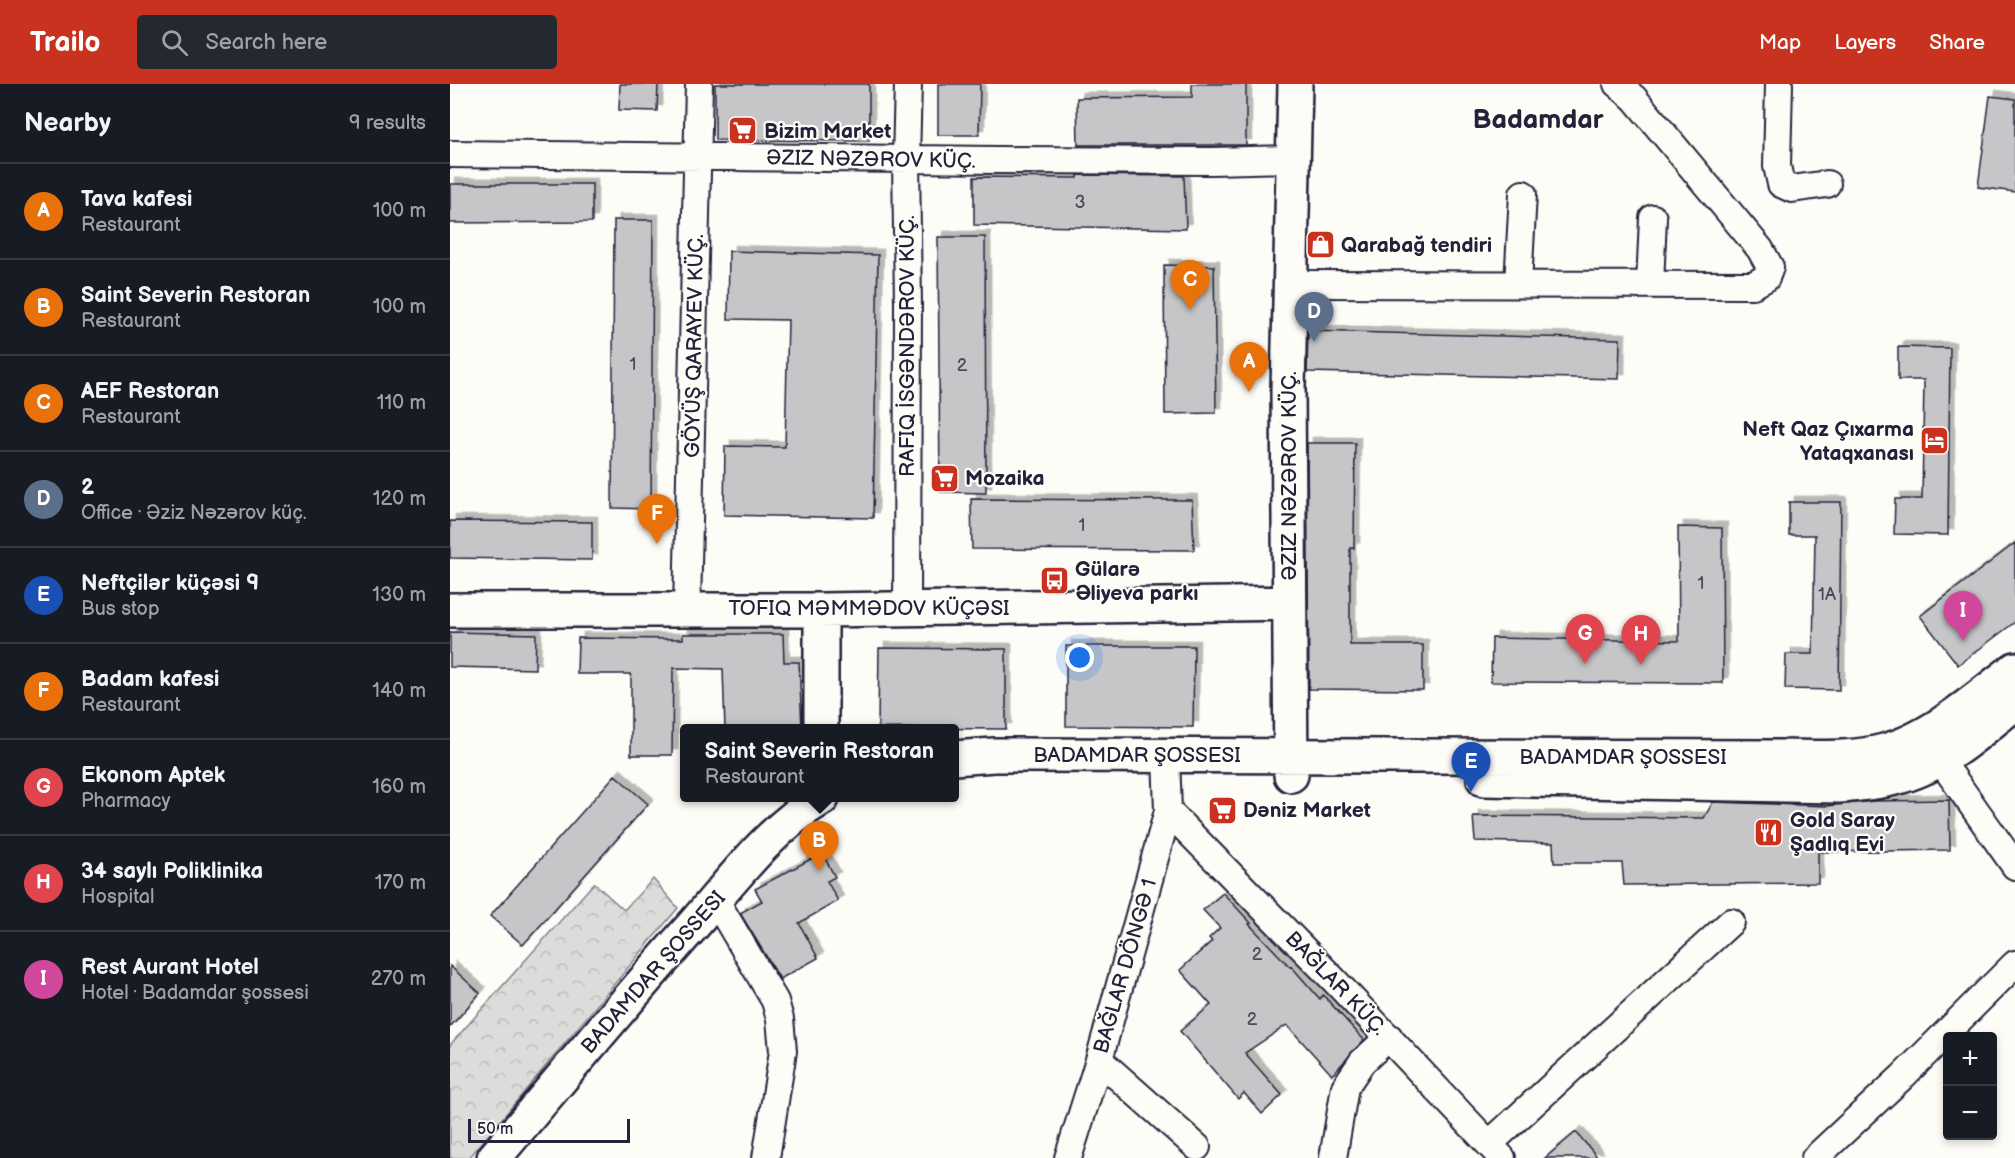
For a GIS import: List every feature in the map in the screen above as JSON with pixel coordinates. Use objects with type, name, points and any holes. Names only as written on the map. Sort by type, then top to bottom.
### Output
[{"type":"main road","name":"ƏZIZ NƏZƏROV KÜÇ.","points":[[1291,765],[1288,389],[1295,84]]},
{"type":"main road","name":"TOFIQ MƏMMƏDOV KÜÇƏSI","points":[[450,609],[821,610],[1289,603]]},
{"type":"main road","points":[[821,610],[821,724]]},
{"type":"main road","name":"BADAMDAR ŞOSSESI","points":[[1932,748],[2015,669]]},
{"type":"main road","name":"BADAMDAR ŞOSSESI","points":[[959,770],[1166,764],[1291,765],[1839,757],[1932,748],[2015,703]]},
{"type":"main road","name":"BADAMDAR ŞOSSESI","points":[[959,758],[994,755],[1166,764]]},
{"type":"main road","name":"BADAMDAR ŞOSSESI","points":[[494,1158],[715,899],[787,823],[816,802]]},
{"type":"street","name":"GÖYÜŞ QARAYEV KÜÇ.","points":[[687,609],[699,84]]},
{"type":"street","name":"RAFIQ İSGƏNDƏROV KÜÇ.","points":[[906,609],[908,84]]},
{"type":"street","points":[[1291,284],[1753,285],[1766,278],[1770,267],[1760,249],[1634,98],[1618,84]]},
{"type":"street","points":[[1779,84],[1777,166],[1781,184],[1792,189],[1827,184]]},
{"type":"street","name":"ƏZIZ NƏZƏROV KÜÇ.","points":[[450,154],[1212,161],[1292,159]]},
{"type":"street","points":[[1518,284],[1522,194]]},
{"type":"street","points":[[1650,285],[1653,218]]},
{"type":"street","points":[[1932,748],[2015,866]]},
{"type":"street","name":"BAĞLAR DÖNGƏ 1","points":[[1068,1158],[1099,1060],[1168,811],[1166,764]]},
{"type":"street","name":"BAĞLAR KÜÇ.","points":[[1168,811],[1389,1037],[1495,1151]]},
{"type":"street","points":[[715,899],[775,1001],[780,1019],[783,1051],[766,1158]]},
{"type":"street","points":[[1495,1151],[1731,921]]},
{"type":"street","points":[[1815,1158],[1902,1077],[2015,964]]},
{"type":"street","points":[[1333,1158],[1345,1087],[1362,1062],[1389,1037]]},
{"type":"street","points":[[1099,1060],[1197,1147]]},
{"type":"green space","points":[[653,879],[678,908],[469,1158],[450,1158],[450,1045],[594,883],[624,910]]},
{"type":"building","points":[[620,84],[658,84],[657,111],[619,110]]},
{"type":"building","points":[[715,84],[869,84],[869,141],[715,140]]},
{"type":"building","points":[[938,84],[980,84],[979,135],[938,135]]},
{"type":"building","points":[[1192,84],[1246,84],[1246,145],[1078,145],[1077,98],[1192,97]]},
{"type":"building","points":[[1990,96],[2015,99],[2015,192],[1978,187]]},
{"type":"building","points":[[1078,175],[1184,176],[1186,229],[974,225],[974,177],[1078,178]]},
{"type":"building","points":[[450,184],[592,184],[592,222],[450,223]]},
{"type":"building","points":[[614,220],[653,220],[651,509],[612,508]]},
{"type":"building","points":[[938,237],[985,237],[986,493],[940,492]]},
{"type":"building","points":[[729,251],[878,255],[873,518],[724,515],[725,446],[785,447],[788,320],[728,319]]},
{"type":"building","points":[[1164,265],[1214,266],[1216,413],[1165,414]]},
{"type":"building","points":[[1308,331],[1620,339],[1619,379],[1307,372]]},
{"type":"building","points":[[1898,347],[1950,348],[1948,535],[1894,534],[1895,499],[1922,499],[1924,380],[1898,380]]},
{"type":"building","points":[[1307,443],[1355,443],[1354,548],[1350,548],[1350,645],[1423,645],[1423,690],[1309,689]]},
{"type":"building","points":[[971,499],[1192,500],[1194,550],[972,549]]},
{"type":"building","points":[[1789,502],[1841,502],[1839,690],[1785,689],[1786,654],[1813,654],[1815,535],[1789,535]]},
{"type":"building","points":[[450,521],[592,522],[592,560],[450,558]]},
{"type":"building","points":[[1678,527],[1722,528],[1723,683],[1491,682],[1492,638],[1679,641]]},
{"type":"building","points":[[2015,543],[2015,622],[1958,665],[1920,616]]},
{"type":"building","points":[[450,632],[536,634],[535,669],[450,667]]},
{"type":"building","points":[[683,634],[783,634],[784,662],[799,662],[802,724],[725,724],[723,669],[673,668],[672,755],[631,755],[631,674],[577,674],[578,638],[683,639]]},
{"type":"building","points":[[1066,646],[1194,646],[1193,727],[1066,726]]},
{"type":"building","points":[[879,648],[1006,649],[1006,729],[959,729],[959,724],[878,724]]},
{"type":"building","points":[[615,775],[648,804],[523,945],[490,916]]},
{"type":"building","points":[[1949,800],[1950,850],[1818,852],[1818,883],[1624,885],[1622,863],[1554,863],[1553,843],[1475,841],[1473,816],[1704,818],[1713,802],[1827,806],[1874,801]]},
{"type":"building","points":[[822,853],[835,877],[827,881],[838,901],[799,923],[818,958],[780,979],[740,913],[762,901],[755,889]]},
{"type":"building","points":[[1223,893],[1320,999],[1323,995],[1364,1040],[1332,1075],[1287,1025],[1245,1053],[1282,1095],[1262,1114],[1244,1093],[1238,1099],[1180,1031],[1211,1005],[1180,970],[1212,941],[1209,938],[1220,928],[1203,910]]},
{"type":"building","points":[[450,966],[480,993],[450,1027]]},
{"type":"building","points":[[1576,1132],[1598,1158],[1545,1158]]},
{"type":"place","name":"Bizim Market","points":[[743,131]]},
{"type":"place","name":"Qarabağ tendiri","points":[[1320,245]]},
{"type":"place","name":"AEF Restoran","points":[[1190,310]]},
{"type":"place","name":"2","points":[[1314,342]]},
{"type":"place","name":"Tava kafesi","points":[[1249,392]]},
{"type":"place","name":"Neft Qaz Çıxarma Yataqxanası","points":[[1935,441]]},
{"type":"place","name":"Mozaika","points":[[944,478]]},
{"type":"place","name":"Badam kafesi","points":[[657,544]]},
{"type":"place","name":"Gülarə Əliyeva parkı","points":[[1054,581]]},
{"type":"place","name":"Rest Aurant Hotel","points":[[1963,641]]},
{"type":"place","name":"Ekonom Aptek","points":[[1585,664]]},
{"type":"place","name":"34 saylı Poliklinika","points":[[1641,665]]},
{"type":"place","name":"Neftçilər küçəsi 9","points":[[1471,792]]},
{"type":"place","name":"Dəniz Market","points":[[1222,810]]},
{"type":"place","name":"Gold Saray Şadlıq Evi","points":[[1769,832]]},
{"type":"place","name":"Saint Severin Restoran","points":[[819,871]]},
{"type":"district","name":"Badamdar","points":[[1538,119]]}]
